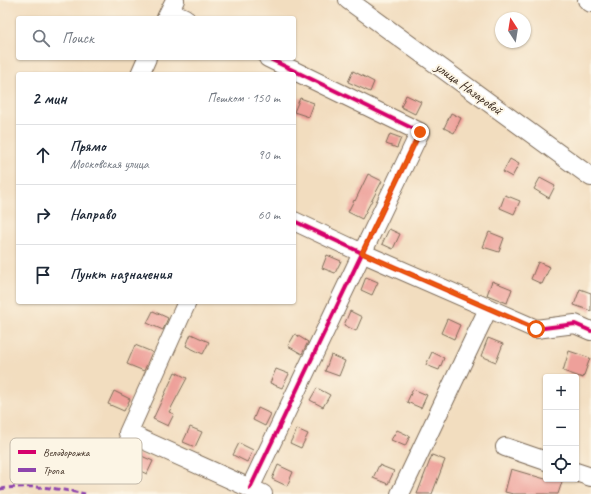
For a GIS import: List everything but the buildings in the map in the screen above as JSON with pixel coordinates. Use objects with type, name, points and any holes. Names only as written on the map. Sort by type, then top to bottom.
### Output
[{"type":"street","name":"улица Назаровой","points":[[348,0],[591,177]]},
{"type":"street","points":[[587,0],[591,3]]},
{"type":"street","points":[[141,72],[146,60]]},
{"type":"street","points":[[272,60],[293,72]]},
{"type":"street","points":[[142,439],[256,491],[362,253],[420,132],[296,73]]},
{"type":"street","points":[[296,222],[362,253],[536,329],[575,324],[591,331]]},
{"type":"street","points":[[139,438],[128,433],[186,304]]},
{"type":"street","points":[[400,494],[488,309]]},
{"type":"street","points":[[505,447],[543,460]]},
{"type":"street","points":[[579,473],[591,477]]},
{"type":"marked path","points":[[0,489],[43,487],[85,494]]},
{"type":"cycle path","points":[[250,488],[420,132],[272,60]]},
{"type":"cycle path","points":[[296,222],[362,253],[536,329],[575,324],[591,331]]},
{"type":"route","points":[[420,132],[362,253],[536,329]]}]
